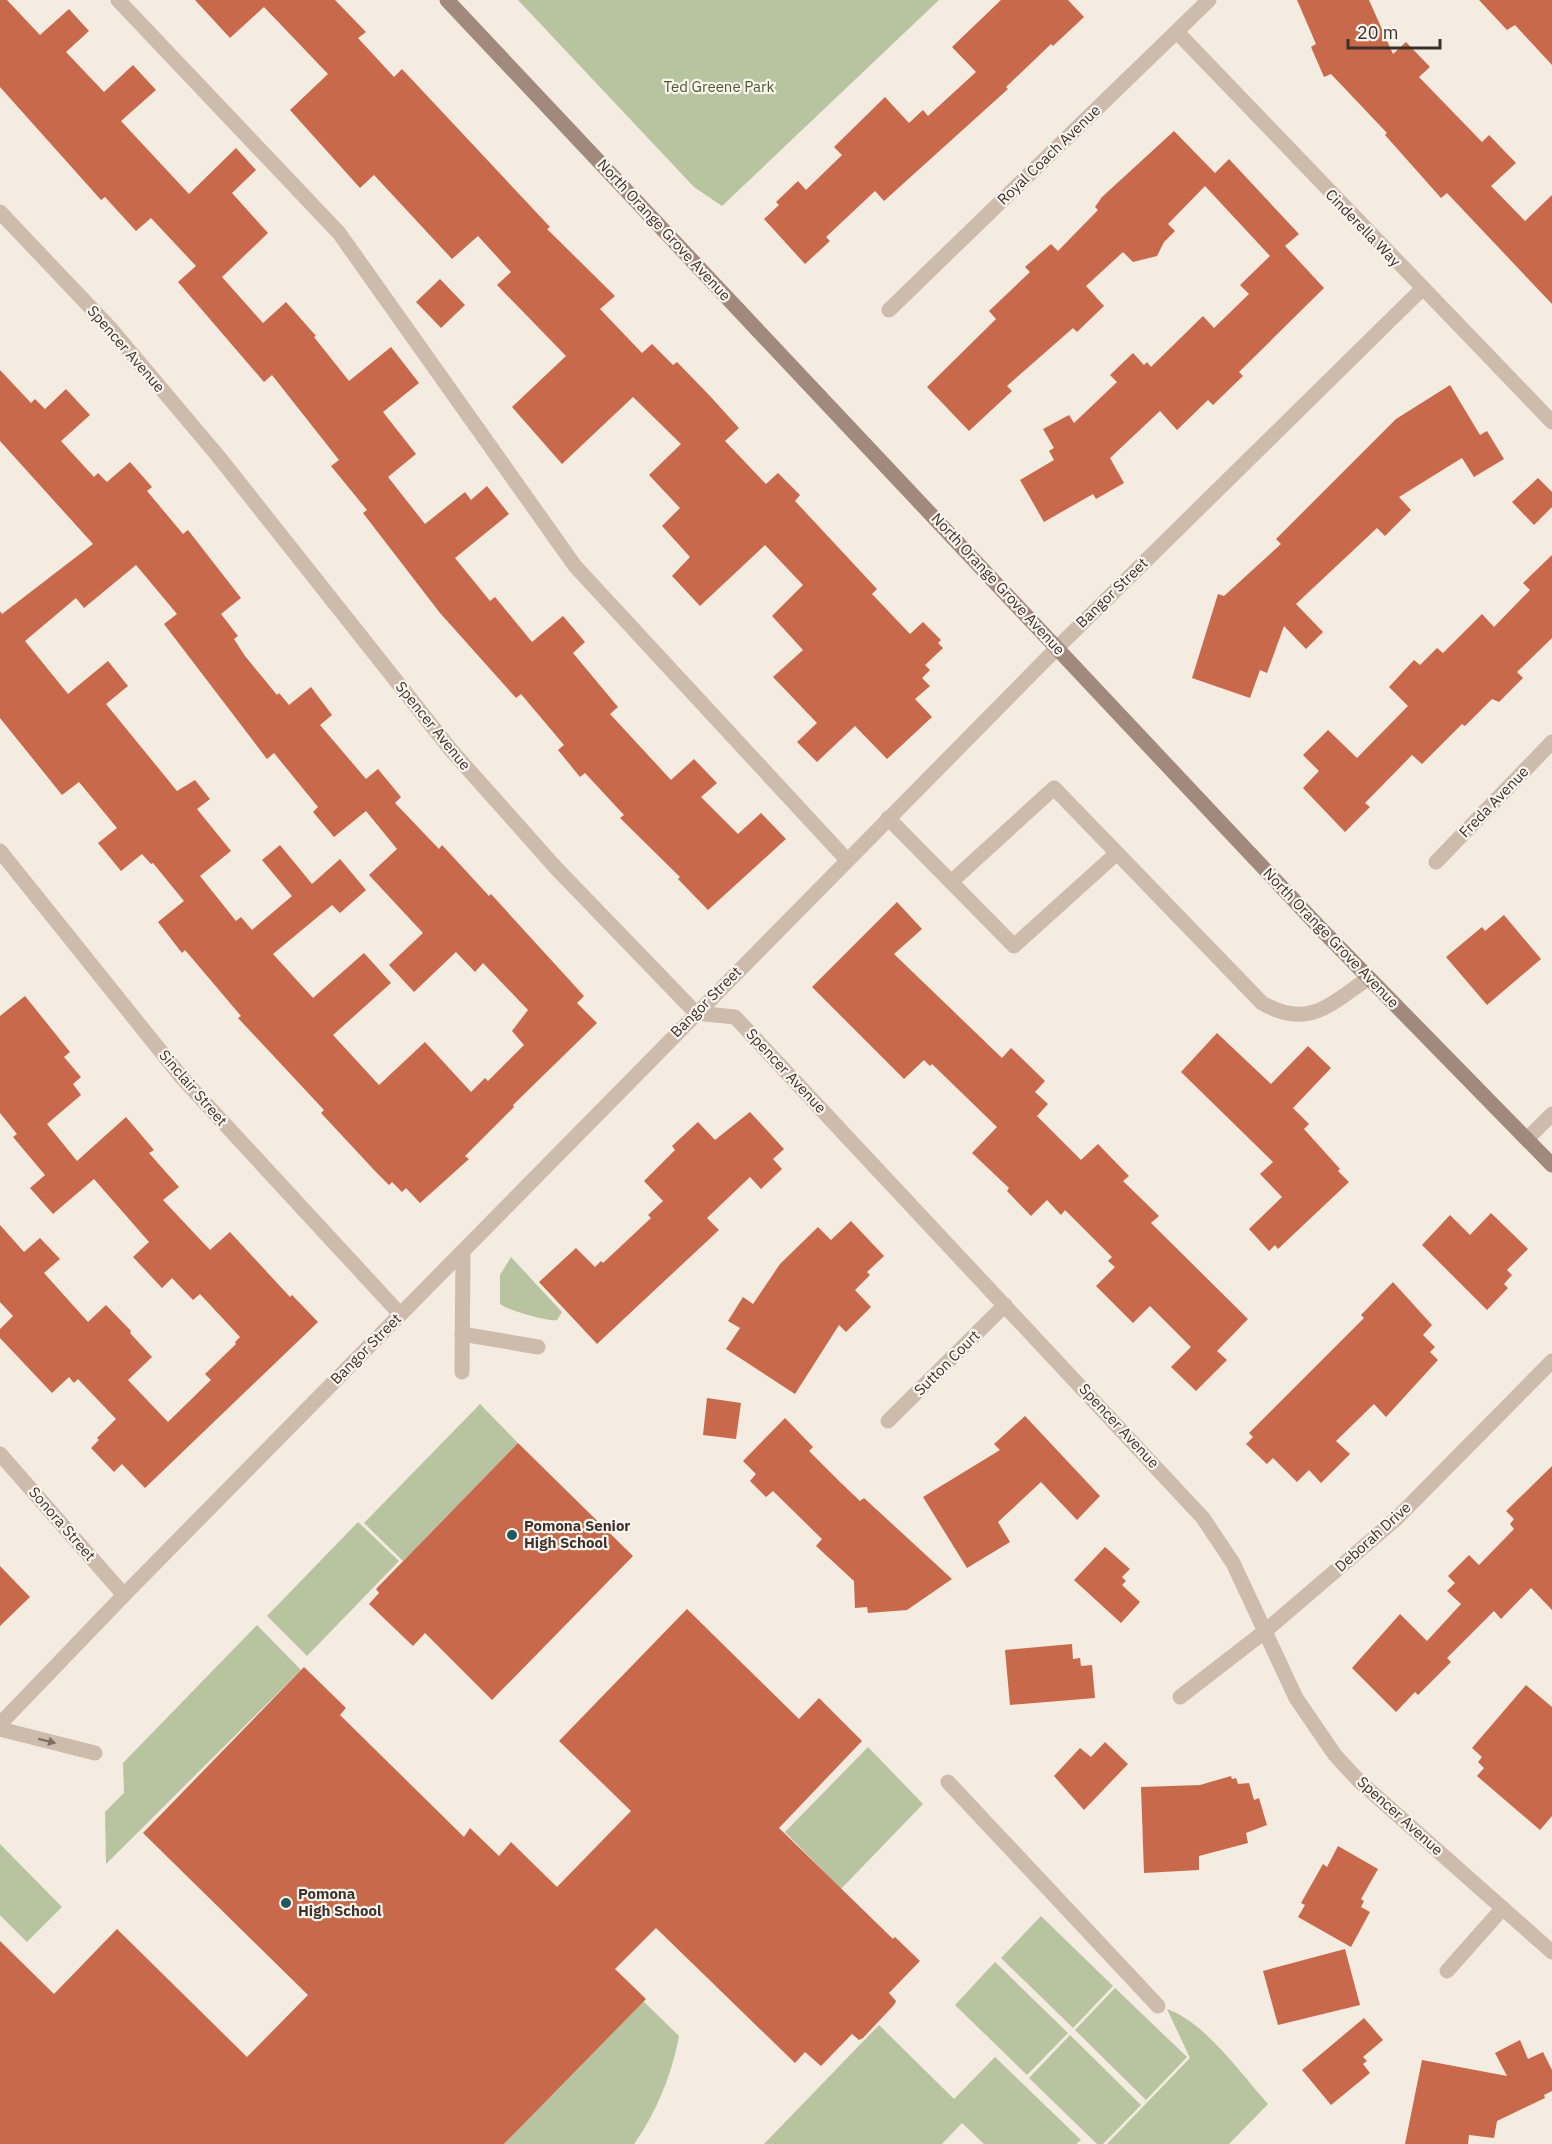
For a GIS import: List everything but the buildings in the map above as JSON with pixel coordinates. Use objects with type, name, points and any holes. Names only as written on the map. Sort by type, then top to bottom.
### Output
[{"type":"main road","name":"North Orange Grove Avenue","points":[[447,0],[1370,978],[1552,1165]]},
{"type":"street","points":[[117,0],[339,233],[574,566],[847,860]]},
{"type":"street","name":"Royal Coach Avenue","points":[[889,310],[1209,0]]},
{"type":"street","name":"Cinderella Way","points":[[1177,32],[1552,422]]},
{"type":"street","name":"Spencer Avenue","points":[[0,212],[111,329],[188,420],[451,750],[556,868],[696,1013],[735,1017],[1203,1518],[1233,1563],[1296,1698],[1335,1755],[1359,1781],[1552,1952]]},
{"type":"street","name":"Bangor Street","points":[[0,1726],[124,1595],[1058,646],[1422,289]]},
{"type":"street","name":"Freda Avenue","points":[[1436,862],[1552,742]]},
{"type":"street","points":[[951,882],[1054,788],[1262,1003],[1281,1013],[1303,1016],[1320,1010],[1370,978]]},
{"type":"street","points":[[888,818],[1014,946],[1117,853]]},
{"type":"street","name":"Sinclair Street","points":[[0,851],[183,1079],[400,1314]]},
{"type":"street","points":[[1527,1139],[1552,1114]]},
{"type":"street","points":[[462,1372],[463,1251]]},
{"type":"street","name":"Sutton Court","points":[[888,1421],[1005,1305]]},
{"type":"street","points":[[462,1334],[538,1347]]},
{"type":"street","name":"Deborah Drive","points":[[1180,1697],[1264,1632],[1396,1519],[1552,1361]]},
{"type":"street","name":"Sonora Street","points":[[0,1454],[124,1595]]},
{"type":"street","points":[[0,1726],[95,1753]]},
{"type":"street","points":[[948,1782],[1158,2006]]},
{"type":"street","points":[[1447,1971],[1503,1908]]},
{"type":"green space","name":"Ted Greene Park","points":[[518,0],[939,0],[722,206],[694,187]]},
{"type":"green space","points":[[511,1257],[562,1312],[557,1320],[528,1315],[500,1304],[500,1275]]},
{"type":"green space","points":[[480,1404],[518,1443],[403,1561],[364,1523]]},
{"type":"green space","points":[[358,1522],[399,1561],[307,1656],[267,1616]]},
{"type":"green space","points":[[257,1625],[301,1670],[106,1864],[105,1812],[124,1793],[123,1763]]},
{"type":"green space","points":[[868,1747],[923,1804],[841,1889],[785,1832]]},
{"type":"green space","points":[[0,1844],[62,1907],[27,1942],[0,1915]]},
{"type":"green space","points":[[1041,1916],[1113,1986],[1073,2028],[1001,1958]]},
{"type":"green space","points":[[995,1962],[1068,2033],[1027,2075],[955,2005]]},
{"type":"green space","points":[[1115,1988],[1187,2057],[1146,2100],[1075,2030]]},
{"type":"green space","points":[[643,2001],[679,2036],[662,2093],[634,2144],[504,2144]]},
{"type":"green space","points":[[1167,2009],[1195,2025],[1209,2037],[1268,2104],[1229,2144],[1107,2144],[1190,2058]]},
{"type":"green space","points":[[879,2025],[954,2099],[995,2057],[1081,2140],[1076,2144],[984,2144],[962,2123],[942,2144],[764,2144]]},
{"type":"green space","points":[[1070,2035],[1141,2105],[1103,2144],[1097,2144],[1029,2078]]},
{"type":"place","name":"Pomona Senior High School","points":[[512,1535]]},
{"type":"place","name":"Pomona High School","points":[[286,1903]]}]
